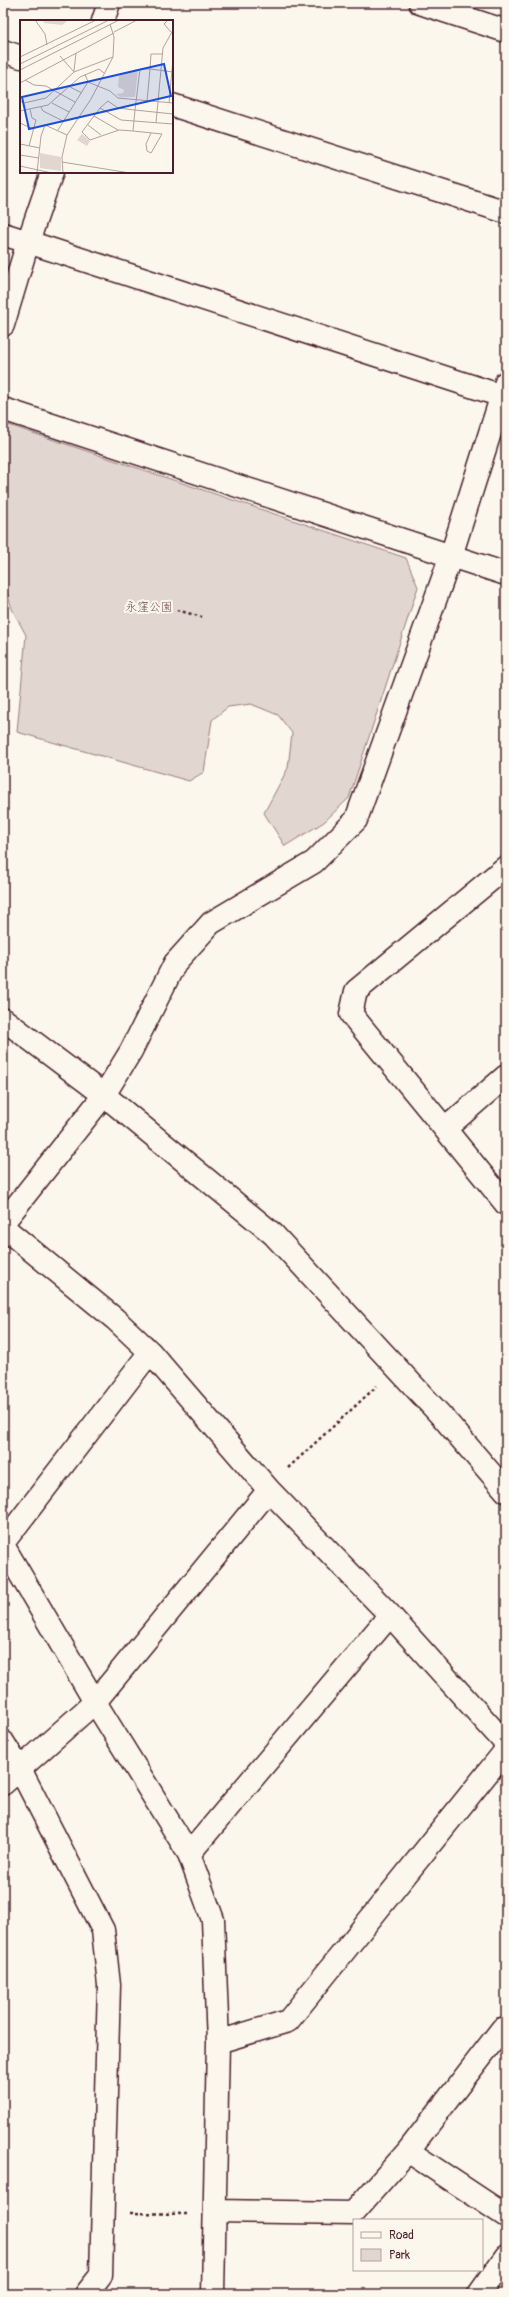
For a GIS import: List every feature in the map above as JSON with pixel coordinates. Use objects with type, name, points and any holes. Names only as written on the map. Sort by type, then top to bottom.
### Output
[{"type":"street","points":[[103,20],[110,3]]},
{"type":"street","points":[[420,3],[506,31]]},
{"type":"street","points":[[3,51],[20,57]]},
{"type":"street","points":[[173,105],[506,212]]},
{"type":"street","points":[[3,324],[28,242],[52,173]]},
{"type":"street","points":[[3,234],[504,389],[451,556],[356,820],[314,862],[210,923],[176,964],[131,1051],[104,1095],[3,1223]]},
{"type":"street","points":[[3,409],[506,574]]},
{"type":"street","points":[[506,867],[356,991],[351,1014],[506,1204]]},
{"type":"street","points":[[3,1019],[104,1095],[273,1234],[446,1421],[506,1491]]},
{"type":"street","points":[[445,1129],[506,1076]]},
{"type":"street","points":[[3,1227],[115,1319],[150,1352],[269,1490],[390,1615],[506,1744]]},
{"type":"street","points":[[150,1352],[3,1544],[95,1702],[189,1854],[213,1920],[218,2042],[216,2211],[213,2294]]},
{"type":"street","points":[[3,1784],[95,1702],[269,1490]]},
{"type":"street","points":[[189,1854],[390,1615]]},
{"type":"street","points":[[3,1742],[20,1770],[103,1930],[109,1985],[101,2285],[86,2294]]},
{"type":"street","points":[[218,2042],[288,2021],[506,1750]]},
{"type":"street","points":[[216,2211],[353,2213],[408,2151],[505,2029]]},
{"type":"street","points":[[408,2151],[506,2216]]},
{"type":"street","points":[[479,2294],[506,2256]]},
{"type":"path","points":[[177,610],[202,617]]},
{"type":"path","points":[[302,1454],[360,1402]]},
{"type":"path","points":[[135,2213],[175,2214]]},
{"type":"green space","name":"永窪公園","points":[[3,423],[406,558],[418,587],[349,798],[324,822],[285,846],[264,813],[288,768],[292,733],[278,715],[251,704],[228,707],[212,720],[204,772],[189,781],[17,732],[26,635],[12,609],[3,578]]}]
